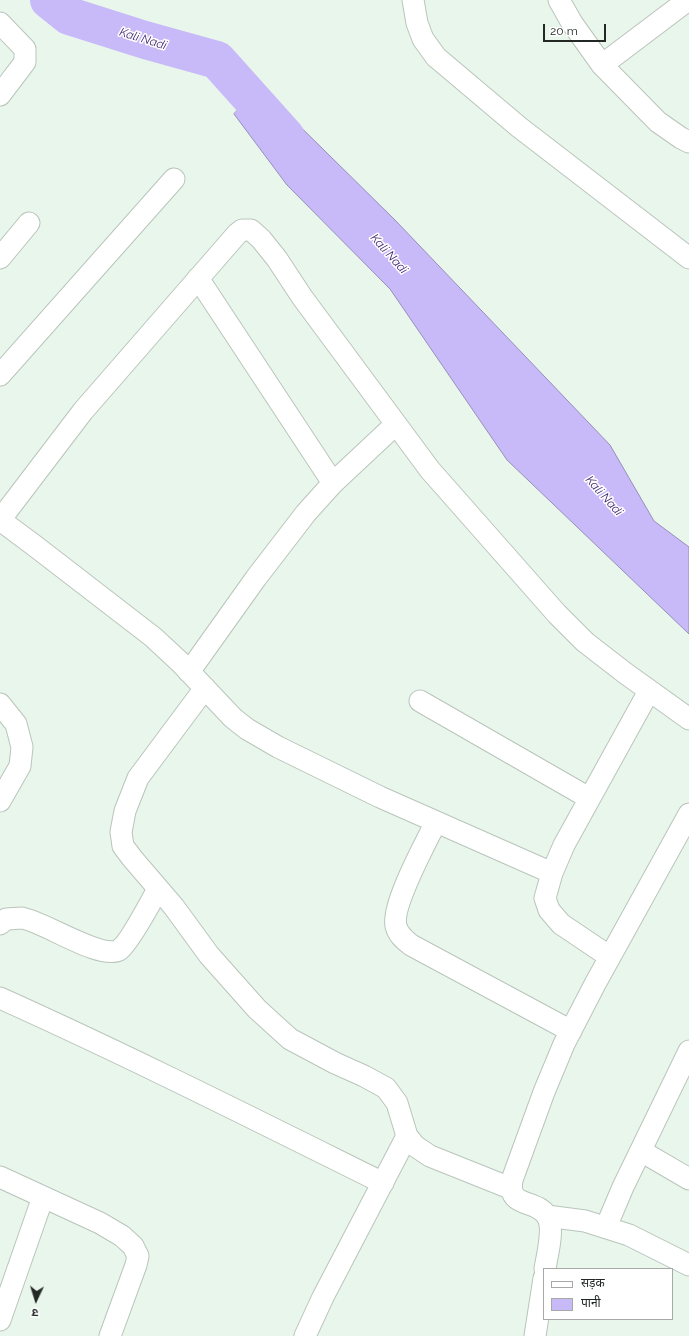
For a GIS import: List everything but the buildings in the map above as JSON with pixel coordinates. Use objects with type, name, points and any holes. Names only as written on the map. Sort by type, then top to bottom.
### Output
[{"type":"street","points":[[413,0],[417,23],[423,39],[436,57],[519,128],[689,258]]},
{"type":"street","points":[[560,0],[572,23],[602,65],[658,122],[689,142]]},
{"type":"street","points":[[602,65],[688,0]]},
{"type":"street","points":[[0,23],[26,50],[26,62],[0,95]]},
{"type":"street","points":[[0,376],[174,179]]},
{"type":"street","points":[[0,258],[29,223]]},
{"type":"street","points":[[552,873],[373,794],[278,747],[247,729],[233,718],[181,663],[153,637],[0,520],[83,411],[237,234],[242,230],[251,230],[261,239],[430,470],[557,614],[585,642],[649,691],[689,719]]},
{"type":"street","points":[[198,278],[333,483]]},
{"type":"street","points":[[189,672],[256,578],[306,513],[333,483],[396,424]]},
{"type":"street","points":[[204,688],[138,778],[125,811],[121,832],[123,846],[174,907],[209,955],[257,1009],[290,1039],[386,1088],[397,1103],[407,1136],[415,1146],[430,1156],[510,1188]]},
{"type":"street","points":[[610,957],[561,924],[549,910],[546,898],[552,873],[564,845],[649,691]]},
{"type":"street","points":[[420,701],[589,798]]},
{"type":"street","points":[[0,704],[16,724],[22,747],[20,766],[0,801]]},
{"type":"street","points":[[436,822],[402,894],[396,913],[396,926],[402,938],[411,945],[571,1031]]},
{"type":"street","points":[[545,1268],[550,1236],[550,1226],[547,1216],[538,1208],[517,1199],[513,1195],[510,1188],[512,1180],[544,1092],[571,1031],[610,957],[686,825]]},
{"type":"street","points":[[0,924],[6,919],[21,918],[40,924],[92,948],[108,953],[119,950],[130,937],[158,889]]},
{"type":"street","points":[[0,998],[68,1028],[383,1183]]},
{"type":"street","points":[[606,1227],[641,1151],[687,1061]]},
{"type":"street","points":[[305,1336],[323,1297],[407,1136]]},
{"type":"street","points":[[641,1151],[689,1179]]},
{"type":"street","points":[[0,1177],[100,1223],[122,1236],[133,1246],[138,1256],[136,1265],[110,1336]]},
{"type":"street","points":[[0,1320],[43,1197]]},
{"type":"street","points":[[547,1216],[585,1221],[606,1227],[629,1235],[689,1264]]},
{"type":"street","points":[[535,1336],[543,1284]]},
{"type":"water","points":[[261,88],[395,220],[610,445],[654,521],[689,547],[689,634],[507,460],[390,289],[287,185],[234,114]]},
{"type":"waterway","name":"Kali Nadi","points":[[49,0],[69,16],[145,40],[217,60],[286,137]]}]
